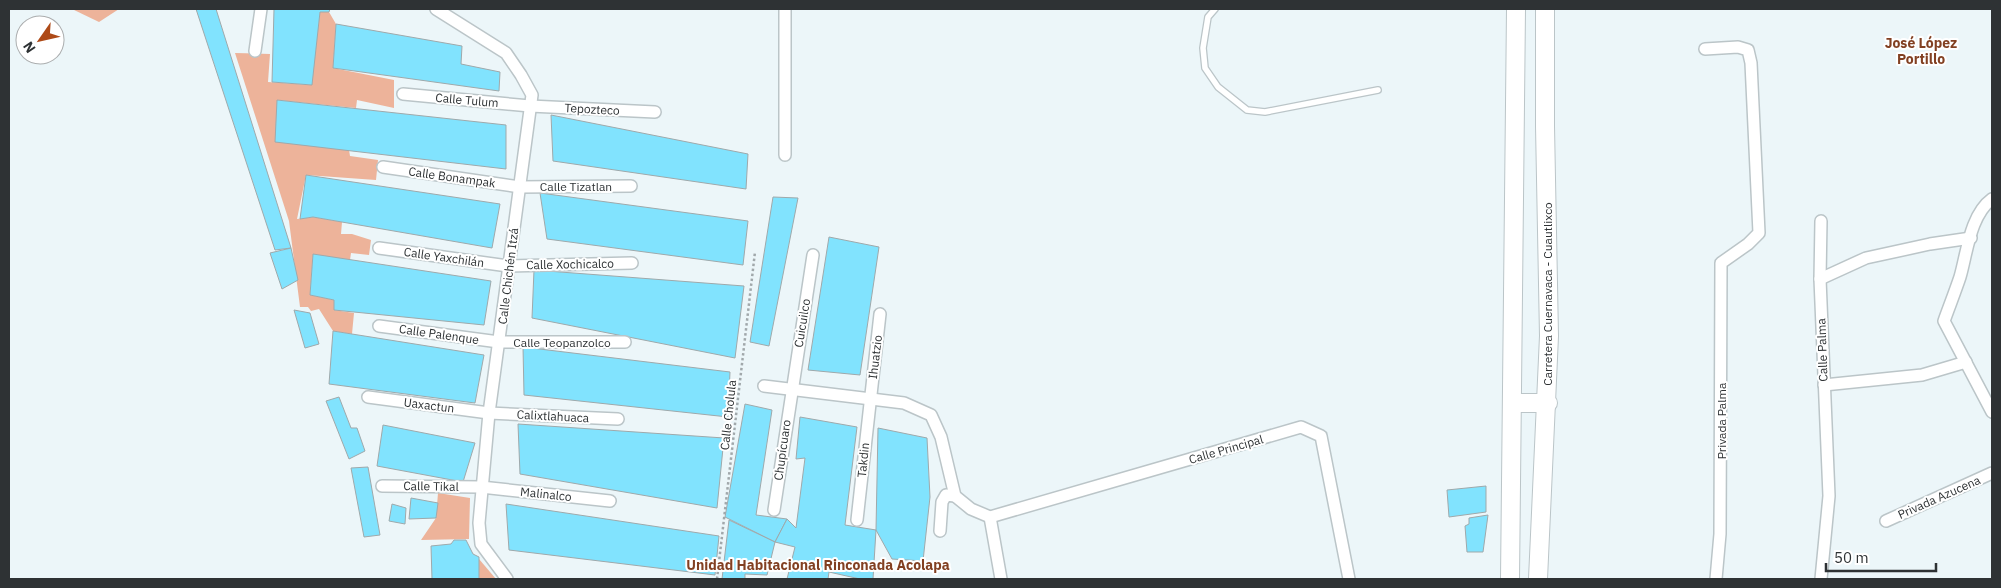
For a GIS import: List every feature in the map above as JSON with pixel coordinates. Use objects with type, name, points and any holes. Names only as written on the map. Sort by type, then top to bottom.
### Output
[{"type":"main road","points":[[1510,579],[1516,9]]},
{"type":"main road","name":"Carretera Cuernavaca - Cuautlixco","points":[[1538,579],[1550,336],[1545,126],[1545,9]]},
{"type":"main road","points":[[1513,403],[1548,403]]},
{"type":"street","points":[[255,51],[261,9]]},
{"type":"street","name":"Calle Chichén Itzá","points":[[436,9],[506,53],[532,94],[489,413],[479,523],[481,544],[509,579]]},
{"type":"street","points":[[785,9],[785,155]]},
{"type":"street","name":"Privada Palma","points":[[1705,49],[1738,47],[1748,50],[1752,63],[1759,232],[1748,244],[1721,263],[1720,534],[1716,579]]},
{"type":"street","name":"Calle Tulum","points":[[403,94],[530,106]]},
{"type":"street","name":"Tepozteco","points":[[530,106],[655,112]]},
{"type":"street","name":"Calle Bonampak","points":[[383,167],[520,187]]},
{"type":"street","name":"Calle Tizatlan","points":[[520,187],[631,186]]},
{"type":"street","points":[[1992,200],[1985,204],[1976,222],[1960,279],[1944,322],[1992,412]]},
{"type":"street","points":[[1820,221],[1820,279],[1866,258],[1930,244],[1971,238]]},
{"type":"street","name":"Calle Yaxchilán","points":[[379,248],[508,266]]},
{"type":"street","name":"Cuicuilco","points":[[791,390],[813,255]]},
{"type":"street","name":"Calle Xochicalco","points":[[508,266],[632,263]]},
{"type":"street","name":"Calle Palma","points":[[1820,279],[1828,496],[1821,579]]},
{"type":"street","name":"Ihuatzio","points":[[869,400],[880,314]]},
{"type":"street","name":"Calle Palenque","points":[[379,326],[499,342]]},
{"type":"street","name":"Calle Teopanzolco","points":[[499,342],[625,342]]},
{"type":"street","points":[[1824,385],[1922,375],[1966,362]]},
{"type":"street","points":[[764,386],[904,403],[932,415],[941,436],[955,496]]},
{"type":"street","name":"Chupícuaro","points":[[774,510],[791,390]]},
{"type":"street","name":"Uaxactun","points":[[368,397],[489,413]]},
{"type":"street","name":"Takdin","points":[[857,520],[869,400]]},
{"type":"street","name":"Calixtlahuaca","points":[[489,413],[618,419]]},
{"type":"street","name":"Calle Principal","points":[[990,517],[1301,427],[1321,436],[1349,579]]},
{"type":"street","name":"Privada Azucena","points":[[1886,520],[1992,474]]},
{"type":"street","name":"Calle Tikal","points":[[382,486],[481,487]]},
{"type":"street","name":"Malinalco","points":[[481,487],[610,501]]},
{"type":"street","points":[[940,531],[942,502],[946,495],[955,496],[971,509],[990,517],[1001,579]]},
{"type":"lane","points":[[1216,9],[1208,17],[1203,48],[1205,68],[1218,87],[1247,110],[1265,112],[1378,90]]},
{"type":"path","name":"Calle Cholula","points":[[717,579],[755,252]]},
{"type":"shaded area","points":[[72,9],[119,9],[99,22]]},
{"type":"shaded area","points":[[320,12],[329,12],[336,24],[333,68],[394,80],[394,108],[357,100],[356,108],[277,100],[349,150],[350,156],[378,160],[376,180],[306,175],[297,219],[313,217],[342,222],[341,234],[352,234],[371,240],[369,255],[351,253],[350,260],[313,255],[310,295],[334,300],[334,310],[354,313],[352,334],[333,331],[319,309],[311,311],[308,307],[300,307],[289,221],[235,53],[270,54],[268,82],[311,85]]},
{"type":"shaded area","points":[[438,493],[470,498],[469,539],[421,540],[436,518]]},
{"type":"shaded area","points":[[479,559],[496,579],[479,579]]},
{"type":"building","points":[[196,9],[216,9],[291,248],[275,250]]},
{"type":"building","points":[[274,9],[330,9],[329,12],[320,12],[312,85],[272,82]]},
{"type":"building","points":[[336,24],[462,46],[461,64],[500,72],[499,91],[333,68]]},
{"type":"building","points":[[277,100],[506,125],[506,169],[275,142]]},
{"type":"building","points":[[551,115],[748,154],[746,189],[553,161]]},
{"type":"building","points":[[306,175],[500,204],[492,248],[313,217],[300,219]]},
{"type":"building","points":[[540,193],[748,221],[743,265],[547,239]]},
{"type":"building","points":[[773,197],[798,198],[769,346],[750,342]]},
{"type":"building","points":[[829,237],[879,247],[860,375],[808,370]]},
{"type":"building","points":[[291,248],[298,280],[282,289],[270,253]]},
{"type":"building","points":[[313,254],[491,281],[484,325],[334,310],[334,300],[310,295]]},
{"type":"building","points":[[534,270],[744,286],[735,358],[532,318]]},
{"type":"building","points":[[294,310],[310,313],[319,344],[305,348]]},
{"type":"building","points":[[333,331],[484,355],[475,403],[329,384]]},
{"type":"building","points":[[523,347],[730,372],[728,417],[524,395]]},
{"type":"building","points":[[339,397],[351,428],[357,428],[365,451],[349,459],[326,401]]},
{"type":"building","points":[[745,404],[772,410],[756,515],[787,519],[775,542],[725,517]]},
{"type":"building","points":[[800,417],[857,427],[845,525],[876,530],[873,579],[860,579],[829,572],[828,579],[787,579],[795,547],[775,542],[787,519],[796,528],[805,458],[796,459]]},
{"type":"building","points":[[518,424],[724,438],[717,508],[520,474]]},
{"type":"building","points":[[383,425],[475,443],[463,482],[377,466]]},
{"type":"building","points":[[878,428],[927,438],[930,497],[923,561],[892,559],[876,530]]},
{"type":"building","points":[[368,467],[380,535],[364,537],[351,468]]},
{"type":"building","points":[[1486,486],[1486,512],[1449,517],[1447,490]]},
{"type":"building","points":[[411,498],[438,503],[436,518],[409,519]]},
{"type":"building","points":[[392,504],[406,508],[405,524],[389,521]]},
{"type":"building","points":[[506,504],[719,536],[715,575],[509,550]]},
{"type":"building","points":[[1488,515],[1483,552],[1467,552],[1465,526],[1469,524],[1469,518]]},
{"type":"building","points":[[729,520],[775,542],[767,575],[745,574],[745,579],[722,579]]},
{"type":"building","points":[[454,540],[466,540],[473,554],[479,557],[479,579],[432,579],[431,546],[451,544]]},
{"type":"district","name":"José López Portillo","points":[[1921,52]]},
{"type":"district","name":"Unidad Habitacional Rinconada Acolapa","points":[[818,565]]}]
